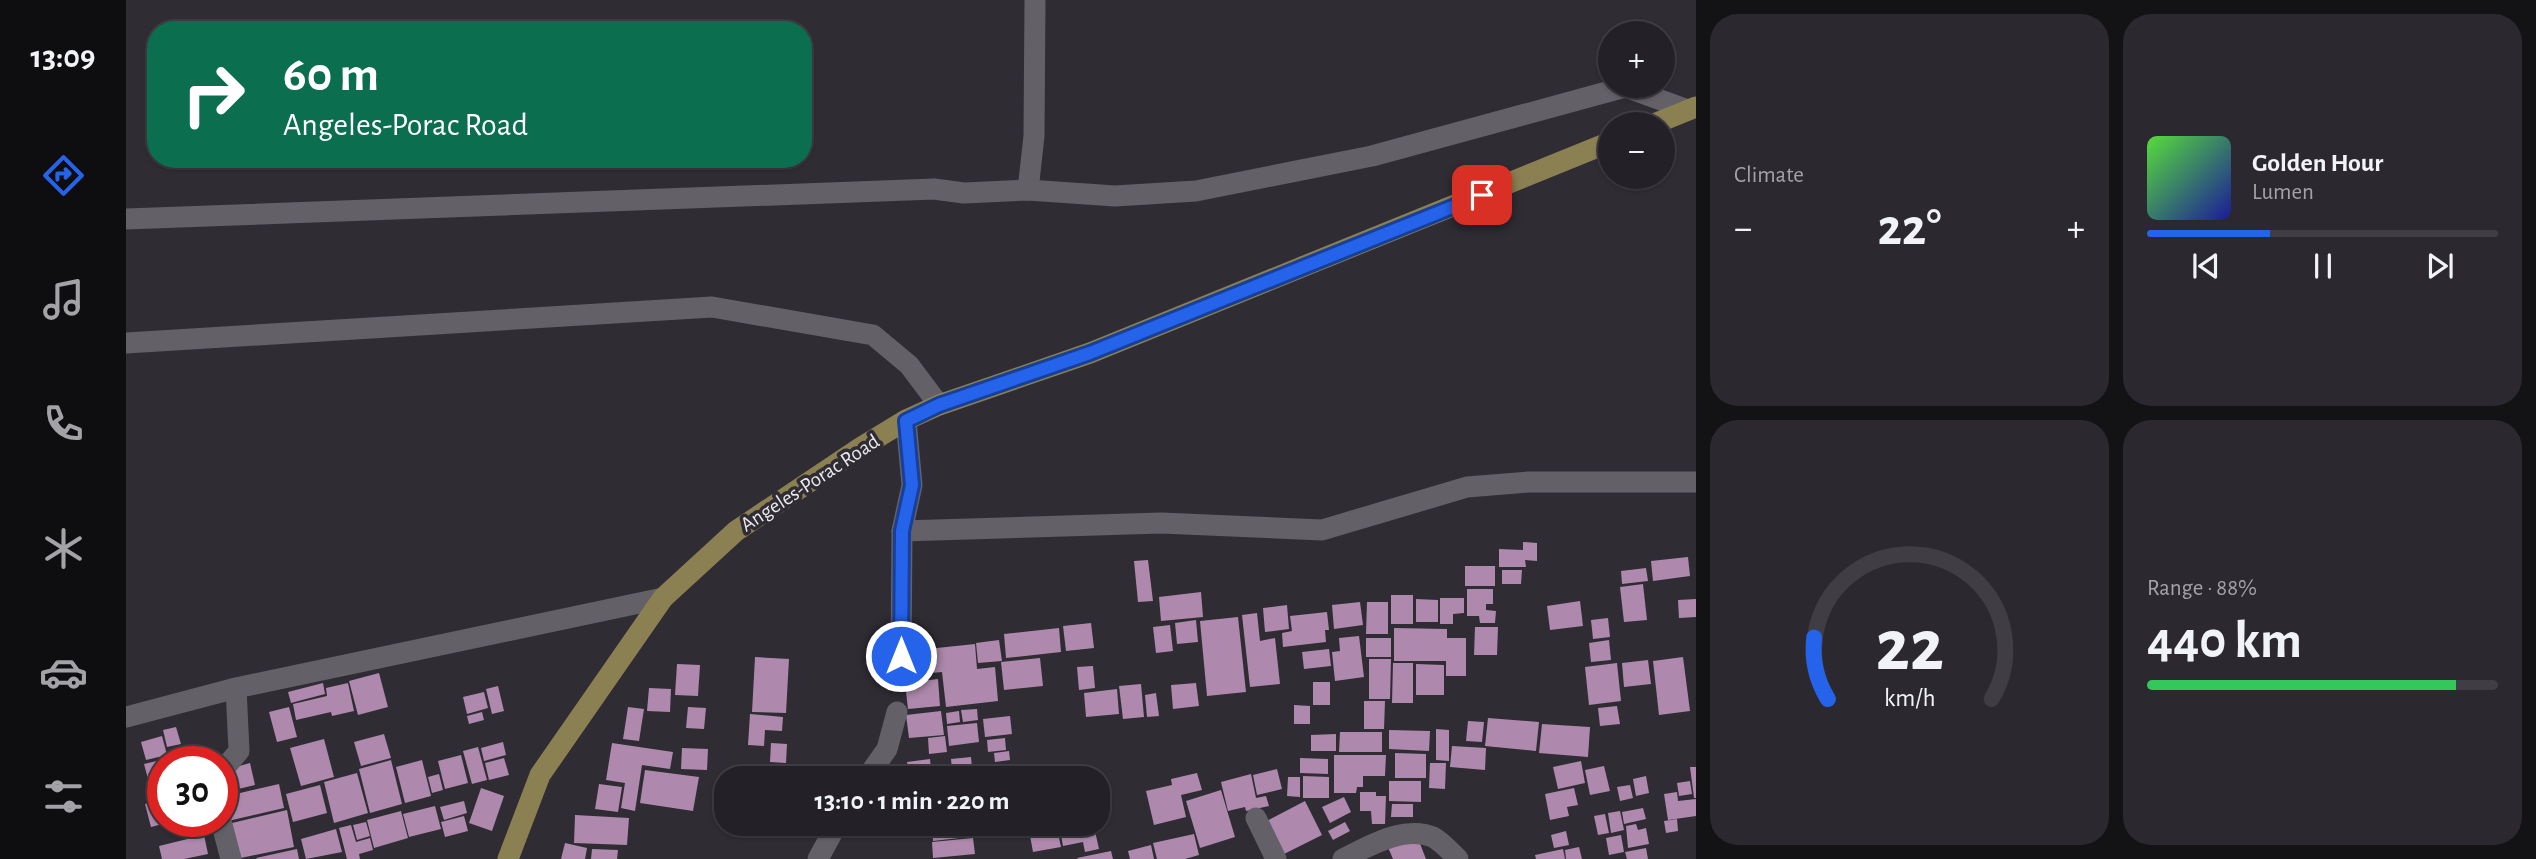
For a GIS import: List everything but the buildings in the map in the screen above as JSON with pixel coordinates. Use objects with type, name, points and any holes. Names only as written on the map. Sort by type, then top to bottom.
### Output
[{"type":"main road","points":[[1675,116],[1692,109]]},
{"type":"main road","name":"Angeles-Porac Road","points":[[508,859],[540,775],[663,598],[736,531],[906,421],[939,405],[1090,353],[1598,147]]},
{"type":"street","points":[[1027,190],[1034,136],[1035,0]]},
{"type":"street","points":[[126,219],[934,189],[964,193],[1027,190],[1115,196],[1196,191],[1372,156],[1625,88],[1692,109]]},
{"type":"street","points":[[126,344],[712,307],[873,335],[909,365],[939,405]]},
{"type":"street","points":[[901,656],[902,531],[912,485],[906,421]]},
{"type":"street","points":[[902,531],[1161,523],[1322,530],[1467,487],[1529,482],[1696,482]]},
{"type":"street","points":[[126,717],[236,688],[663,598]]},
{"type":"street","points":[[236,688],[238,752]]},
{"type":"street","points":[[875,766],[887,749],[897,712]]},
{"type":"street","points":[[1256,818],[1276,859]]},
{"type":"street","points":[[1343,859],[1378,842],[1414,833],[1434,838],[1458,859]]},
{"type":"street","points":[[818,859],[830,836]]},
{"type":"street","points":[[225,837],[231,859]]},
{"type":"route","points":[[901,656],[902,531],[912,485],[906,421],[939,405],[1090,353],[1482,195]]}]
